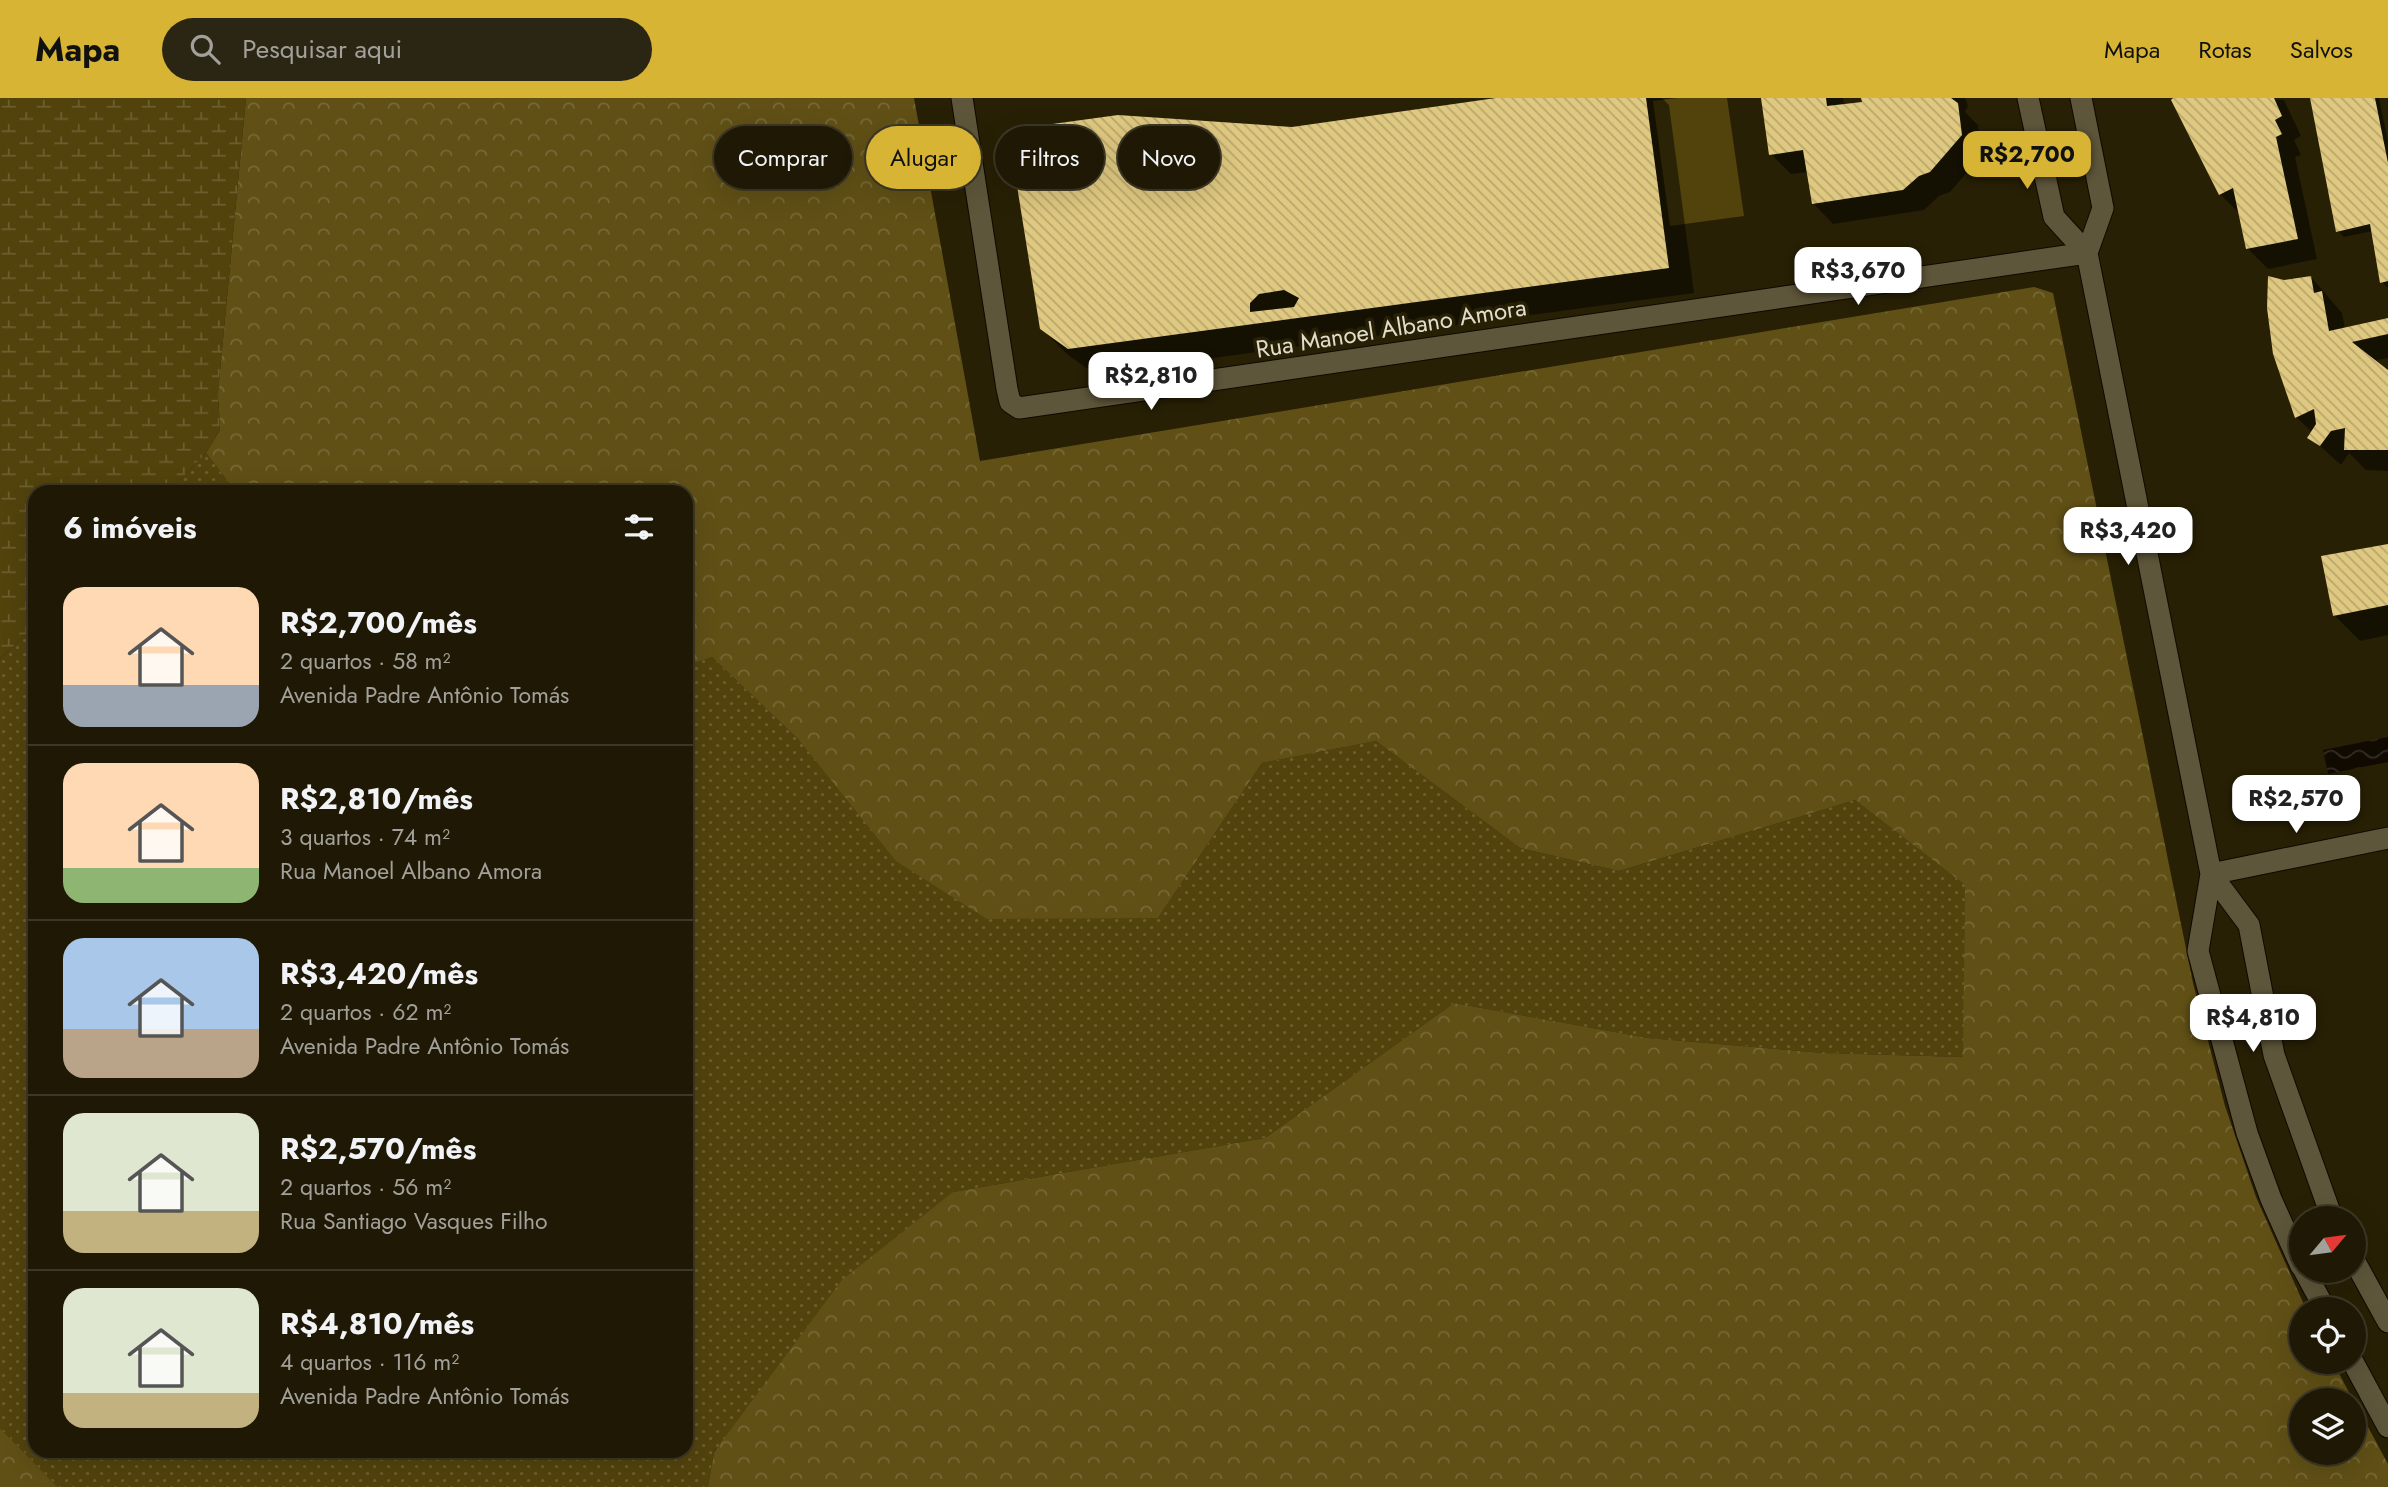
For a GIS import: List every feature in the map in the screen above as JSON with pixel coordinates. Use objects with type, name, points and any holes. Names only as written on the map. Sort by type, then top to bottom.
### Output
[{"type":"street","name":"Rua Manoel Albano Amora","points":[[962,98],[1007,389],[1010,402],[1019,408],[2087,253]]},
{"type":"street","points":[[2028,98],[2054,217],[2087,253]]},
{"type":"street","points":[[2081,98],[2102,208],[2087,253],[2211,874],[2199,951],[2201,963],[2247,1133],[2289,1239]]},
{"type":"street","points":[[2211,874],[2388,838]]},
{"type":"street","points":[[2211,874],[2249,925],[2274,1055],[2328,1206]]},
{"type":"street","points":[[2366,1282],[2388,1322]]},
{"type":"street","points":[[2359,1374],[2388,1427]]},
{"type":"green space","points":[[0,98],[246,98],[218,392],[220,430],[206,453],[175,485],[28,485],[28,632],[0,659]]},
{"type":"green space","points":[[246,98],[914,98],[919,126],[866,126],[866,189],[931,189],[980,461],[2034,287],[2053,293],[2193,983],[2225,1106],[2256,1197],[2289,1271],[2289,1283],[2294,1283],[2301,1297],[2289,1297],[2289,1374],[2339,1374],[2347,1388],[2289,1388],[2289,1465],[2366,1465],[2366,1423],[2388,1464],[2388,1487],[708,1487],[714,1452],[842,1280],[953,1192],[1265,1138],[1454,1003],[1648,1038],[1823,1053],[1963,1057],[1965,885],[1855,800],[1619,871],[1520,848],[1376,741],[1262,763],[1158,918],[987,919],[896,861],[799,740],[712,657],[693,664],[693,485],[231,485],[206,453],[220,430],[218,392]]},
{"type":"green space","points":[[1727,98],[1744,216],[1670,226],[1653,101]]},
{"type":"green space","points":[[206,453],[231,485],[175,485]]},
{"type":"green space","points":[[28,632],[28,1456],[0,1428],[0,659]]},
{"type":"green space","points":[[712,657],[799,740],[1158,918],[1262,763],[1376,741],[1520,848],[1619,871],[1855,800],[1965,885],[1964,1057],[1823,1053],[1648,1038],[1454,1003],[1265,1138],[953,1192],[714,1451],[708,1487],[58,1487],[29,1458],[693,1458],[693,664]]},
{"type":"green space","points":[[0,1428],[58,1487],[0,1487]]},
{"type":"water","points":[[2388,737],[2388,762],[2328,774],[2323,750]]},
{"type":"building","points":[[1496,98],[1646,98],[1669,268],[1068,349],[1040,329],[1017,189],[1104,189],[1104,126],[1037,126],[1118,115],[1292,127]],"holes":[[[1284,290],[1299,298],[1294,307],[1250,312],[1250,303],[1259,294]]]},
{"type":"building","points":[[1761,98],[1826,98],[1827,106],[1862,102],[1861,98],[1951,98],[1958,103],[1962,135],[1930,172],[1919,176],[1903,190],[1812,204],[1803,150],[1769,155]]},
{"type":"building","points":[[2274,98],[2282,116],[2275,120],[2282,134],[2276,137],[2298,239],[2246,249],[2233,188],[2219,195],[2171,100]]},
{"type":"building","points":[[2310,98],[2375,98],[2388,163],[2388,281],[2380,283],[2370,224],[2336,232]]},
{"type":"building","points":[[2268,276],[2284,280],[2311,276],[2314,293],[2322,291],[2329,331],[2388,318],[2388,334],[2352,342],[2388,370],[2388,450],[2344,450],[2345,428],[2331,431],[2320,446],[2307,438],[2316,424],[2314,409],[2295,418],[2273,354],[2267,308]]},
{"type":"building","points":[[2388,544],[2388,605],[2333,616],[2321,556]]}]
